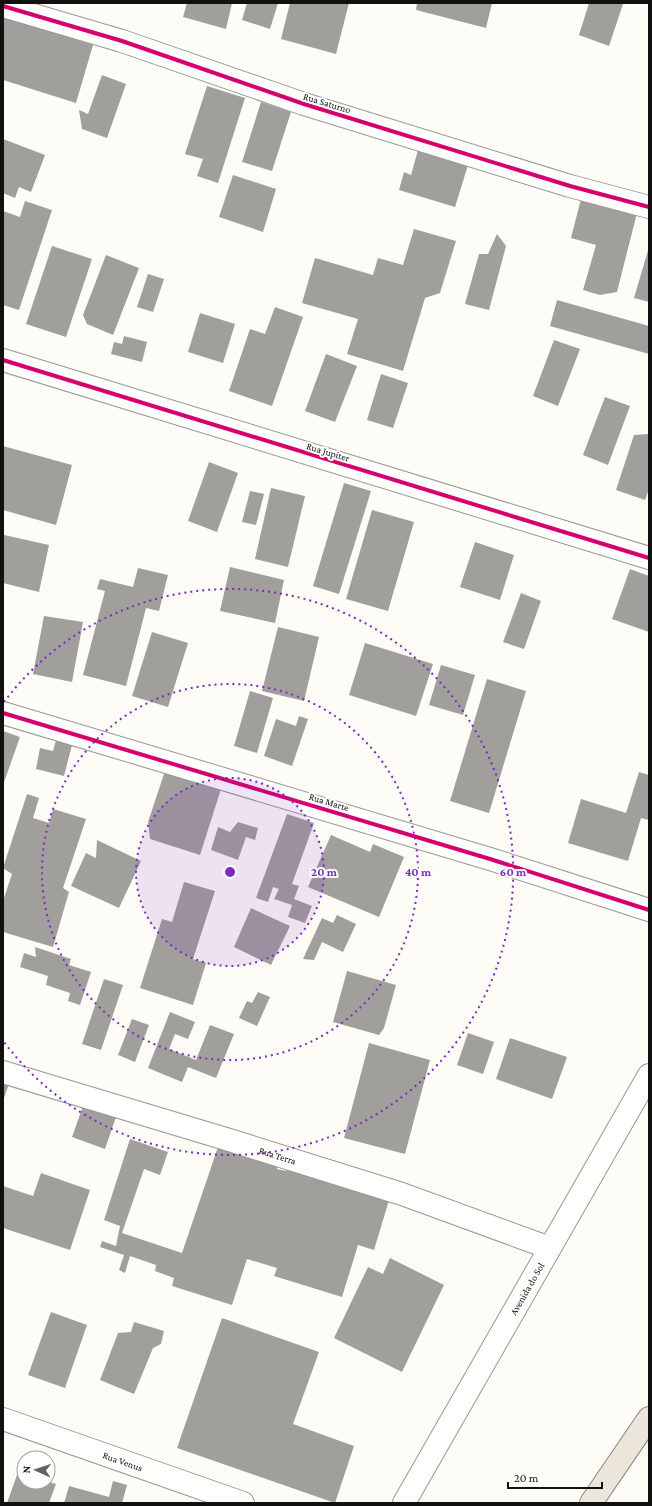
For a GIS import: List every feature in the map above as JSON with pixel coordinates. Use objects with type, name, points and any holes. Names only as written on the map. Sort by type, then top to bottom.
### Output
[{"type":"highway","points":[[591,1503],[649,1418]]},
{"type":"street","name":"Rua Saturno","points":[[3,6],[122,41],[311,107],[570,186],[649,207]]},
{"type":"street","name":"Rua Jupiter","points":[[3,360],[649,558]]},
{"type":"street","name":"Rua Marte","points":[[3,713],[490,859],[649,910]]},
{"type":"street","name":"Rua Terra","points":[[3,1072],[226,1139],[394,1192],[550,1248]]},
{"type":"street","name":"Avenida do Sol","points":[[407,1502],[649,1075]]},
{"type":"street","name":"Rua Venus","points":[[3,1419],[243,1503]]},
{"type":"building","points":[[187,3],[232,3],[226,29],[183,17]]},
{"type":"building","points":[[247,3],[278,3],[270,29],[242,20]]},
{"type":"building","points":[[290,3],[349,3],[336,54],[281,39]]},
{"type":"building","points":[[417,3],[492,3],[486,28],[416,10]]},
{"type":"building","points":[[589,3],[623,4],[609,46],[579,35]]},
{"type":"building","points":[[3,17],[93,45],[76,103],[3,80]]},
{"type":"building","points":[[102,75],[126,84],[107,138],[82,129],[79,110],[88,114]]},
{"type":"building","points":[[207,86],[245,98],[218,183],[197,176],[203,159],[185,154]]},
{"type":"building","points":[[261,102],[291,112],[272,171],[242,162]]},
{"type":"building","points":[[3,139],[45,155],[31,192],[19,187],[15,198],[3,193]]},
{"type":"building","points":[[418,150],[468,165],[455,207],[399,190],[404,172],[411,175]]},
{"type":"building","points":[[233,175],[276,189],[263,232],[219,217]]},
{"type":"building","points":[[581,199],[637,213],[617,292],[600,295],[583,290],[596,245],[571,238]]},
{"type":"building","points":[[25,201],[52,210],[19,310],[3,305],[3,211],[20,217]]},
{"type":"building","points":[[414,229],[456,241],[440,293],[425,298],[403,371],[347,354],[358,319],[302,303],[315,258],[373,275],[378,258],[403,265]]},
{"type":"building","points":[[497,234],[506,246],[489,310],[465,304],[479,254],[488,254]]},
{"type":"building","points":[[52,246],[92,259],[66,337],[26,324]]},
{"type":"building","points":[[649,247],[649,302],[634,298]]},
{"type":"building","points":[[106,255],[139,268],[113,335],[87,324],[83,315]]},
{"type":"building","points":[[148,274],[164,279],[153,312],[137,307]]},
{"type":"building","points":[[557,300],[649,326],[649,354],[550,326]]},
{"type":"building","points":[[275,307],[303,317],[272,406],[229,391],[250,329],[265,334]]},
{"type":"building","points":[[200,313],[235,324],[223,363],[188,352]]},
{"type":"building","points":[[124,336],[147,342],[142,362],[111,354],[114,342],[122,344]]},
{"type":"building","points":[[554,340],[580,349],[558,406],[533,396]]},
{"type":"building","points":[[326,354],[357,366],[335,422],[305,411]]},
{"type":"building","points":[[381,374],[408,383],[393,428],[367,420]]},
{"type":"building","points":[[605,397],[630,406],[608,465],[583,455]]},
{"type":"building","points":[[649,434],[649,489],[645,500],[616,490],[634,435]]},
{"type":"building","points":[[3,446],[72,465],[56,525],[3,510]]},
{"type":"building","points":[[209,462],[238,473],[217,532],[188,521]]},
{"type":"building","points":[[344,483],[371,491],[339,594],[313,586]]},
{"type":"building","points":[[271,488],[305,496],[288,567],[255,559]]},
{"type":"building","points":[[250,491],[264,494],[256,525],[242,522]]},
{"type":"building","points":[[372,510],[414,522],[388,611],[346,599]]},
{"type":"building","points":[[4,535],[49,545],[39,592],[3,583]]},
{"type":"building","points":[[475,542],[514,555],[500,600],[460,587]]},
{"type":"building","points":[[230,567],[284,580],[275,623],[220,611]]},
{"type":"building","points":[[138,568],[168,575],[159,611],[146,608],[126,686],[83,675],[105,591],[97,589],[100,579],[133,587]]},
{"type":"building","points":[[630,569],[649,576],[649,632],[612,619]]},
{"type":"building","points":[[521,593],[541,601],[524,649],[503,642]]},
{"type":"building","points":[[44,616],[83,622],[72,682],[33,674]]},
{"type":"building","points":[[278,627],[319,637],[304,701],[262,691]]},
{"type":"building","points":[[152,632],[188,643],[168,707],[132,696]]},
{"type":"building","points":[[365,643],[433,664],[416,716],[349,695]]},
{"type":"building","points":[[441,665],[475,675],[463,715],[429,705]]},
{"type":"building","points":[[487,679],[526,691],[489,813],[450,801]]},
{"type":"building","points":[[250,691],[273,698],[257,753],[234,746]]},
{"type":"building","points":[[299,716],[308,719],[292,766],[264,756],[276,719],[296,726]]},
{"type":"building","points":[[3,731],[20,737],[3,785]]},
{"type":"building","points":[[57,737],[73,741],[64,776],[36,769],[40,748],[53,751]]},
{"type":"building","points":[[165,771],[221,789],[200,855],[150,839],[148,822]]},
{"type":"building","points":[[639,772],[649,775],[649,820],[641,818],[628,861],[568,843],[581,799],[626,813]]},
{"type":"building","points":[[27,794],[39,798],[33,818],[49,823],[53,809],[86,819],[63,888],[69,892],[53,947],[3,932],[3,901],[12,874],[3,868]]},
{"type":"building","points":[[287,814],[314,823],[292,884],[299,886],[294,899],[312,906],[305,923],[288,917],[292,905],[274,899],[279,889],[273,887],[268,902],[256,898]]},
{"type":"building","points":[[238,822],[258,828],[255,840],[246,837],[238,860],[211,850],[218,827],[230,832]]},
{"type":"building","points":[[331,835],[370,852],[373,844],[404,857],[379,917],[308,887]]},
{"type":"building","points":[[97,840],[141,861],[119,908],[71,886],[86,853],[96,858]]},
{"type":"building","points":[[184,882],[215,891],[193,959],[206,963],[193,1005],[140,988],[162,919],[172,922]]},
{"type":"building","points":[[251,908],[290,926],[271,965],[234,947]]},
{"type":"building","points":[[337,915],[356,924],[343,952],[322,942],[314,960],[303,959],[322,918],[333,923]]},
{"type":"building","points":[[35,947],[71,959],[69,965],[91,972],[80,1005],[68,1001],[70,993],[46,985],[48,976],[20,967],[24,953],[36,957]]},
{"type":"building","points":[[347,971],[396,985],[384,1028],[379,1035],[333,1022]]},
{"type":"building","points":[[104,979],[123,985],[101,1050],[82,1044]]},
{"type":"building","points":[[258,992],[270,997],[257,1026],[239,1018],[247,1001],[252,1003]]},
{"type":"building","points":[[170,1012],[195,1022],[188,1039],[175,1034],[169,1049],[196,1060],[210,1025],[234,1034],[216,1078],[188,1067],[182,1082],[148,1068]]},
{"type":"building","points":[[132,1019],[149,1025],[135,1062],[118,1055]]},
{"type":"building","points":[[468,1033],[494,1042],[483,1074],[457,1065]]},
{"type":"building","points":[[510,1038],[567,1057],[552,1099],[496,1079]]},
{"type":"building","points":[[369,1043],[430,1060],[405,1154],[344,1138]]},
{"type":"building","points":[[3,1079],[10,1081],[3,1101]]},
{"type":"building","points":[[84,1103],[117,1114],[105,1149],[72,1137]]},
{"type":"building","points":[[130,1139],[168,1152],[160,1175],[144,1169],[122,1233],[182,1253],[220,1141],[277,1161],[277,1169],[286,1171],[288,1165],[390,1197],[374,1250],[358,1245],[342,1297],[274,1276],[277,1268],[247,1259],[232,1305],[172,1286],[174,1278],[155,1271],[156,1265],[130,1256],[125,1273],[119,1270],[124,1255],[100,1247],[102,1241],[116,1246],[120,1226],[104,1220]]},
{"type":"building","points":[[41,1173],[90,1190],[70,1250],[3,1228],[3,1186],[33,1196]]},
{"type":"building","points":[[390,1258],[444,1285],[402,1372],[334,1338],[368,1267],[383,1274]]},
{"type":"building","points":[[51,1312],[87,1325],[65,1388],[28,1375]]},
{"type":"building","points":[[222,1318],[319,1352],[293,1424],[354,1446],[335,1503],[177,1448]]},
{"type":"building","points":[[134,1322],[164,1331],[161,1344],[153,1348],[134,1394],[100,1380],[118,1333],[131,1332]]},
{"type":"building","points":[[16,1478],[16,1490],[54,1490],[49,1503],[7,1503]]},
{"type":"building","points":[[113,1481],[127,1485],[122,1503],[64,1503],[69,1486],[109,1497]]},
{"type":"cycle path","points":[[3,6],[122,41],[304,104],[570,186],[649,207]]},
{"type":"cycle path","points":[[3,360],[649,558]]},
{"type":"cycle path","points":[[3,713],[490,859],[649,910]]}]
